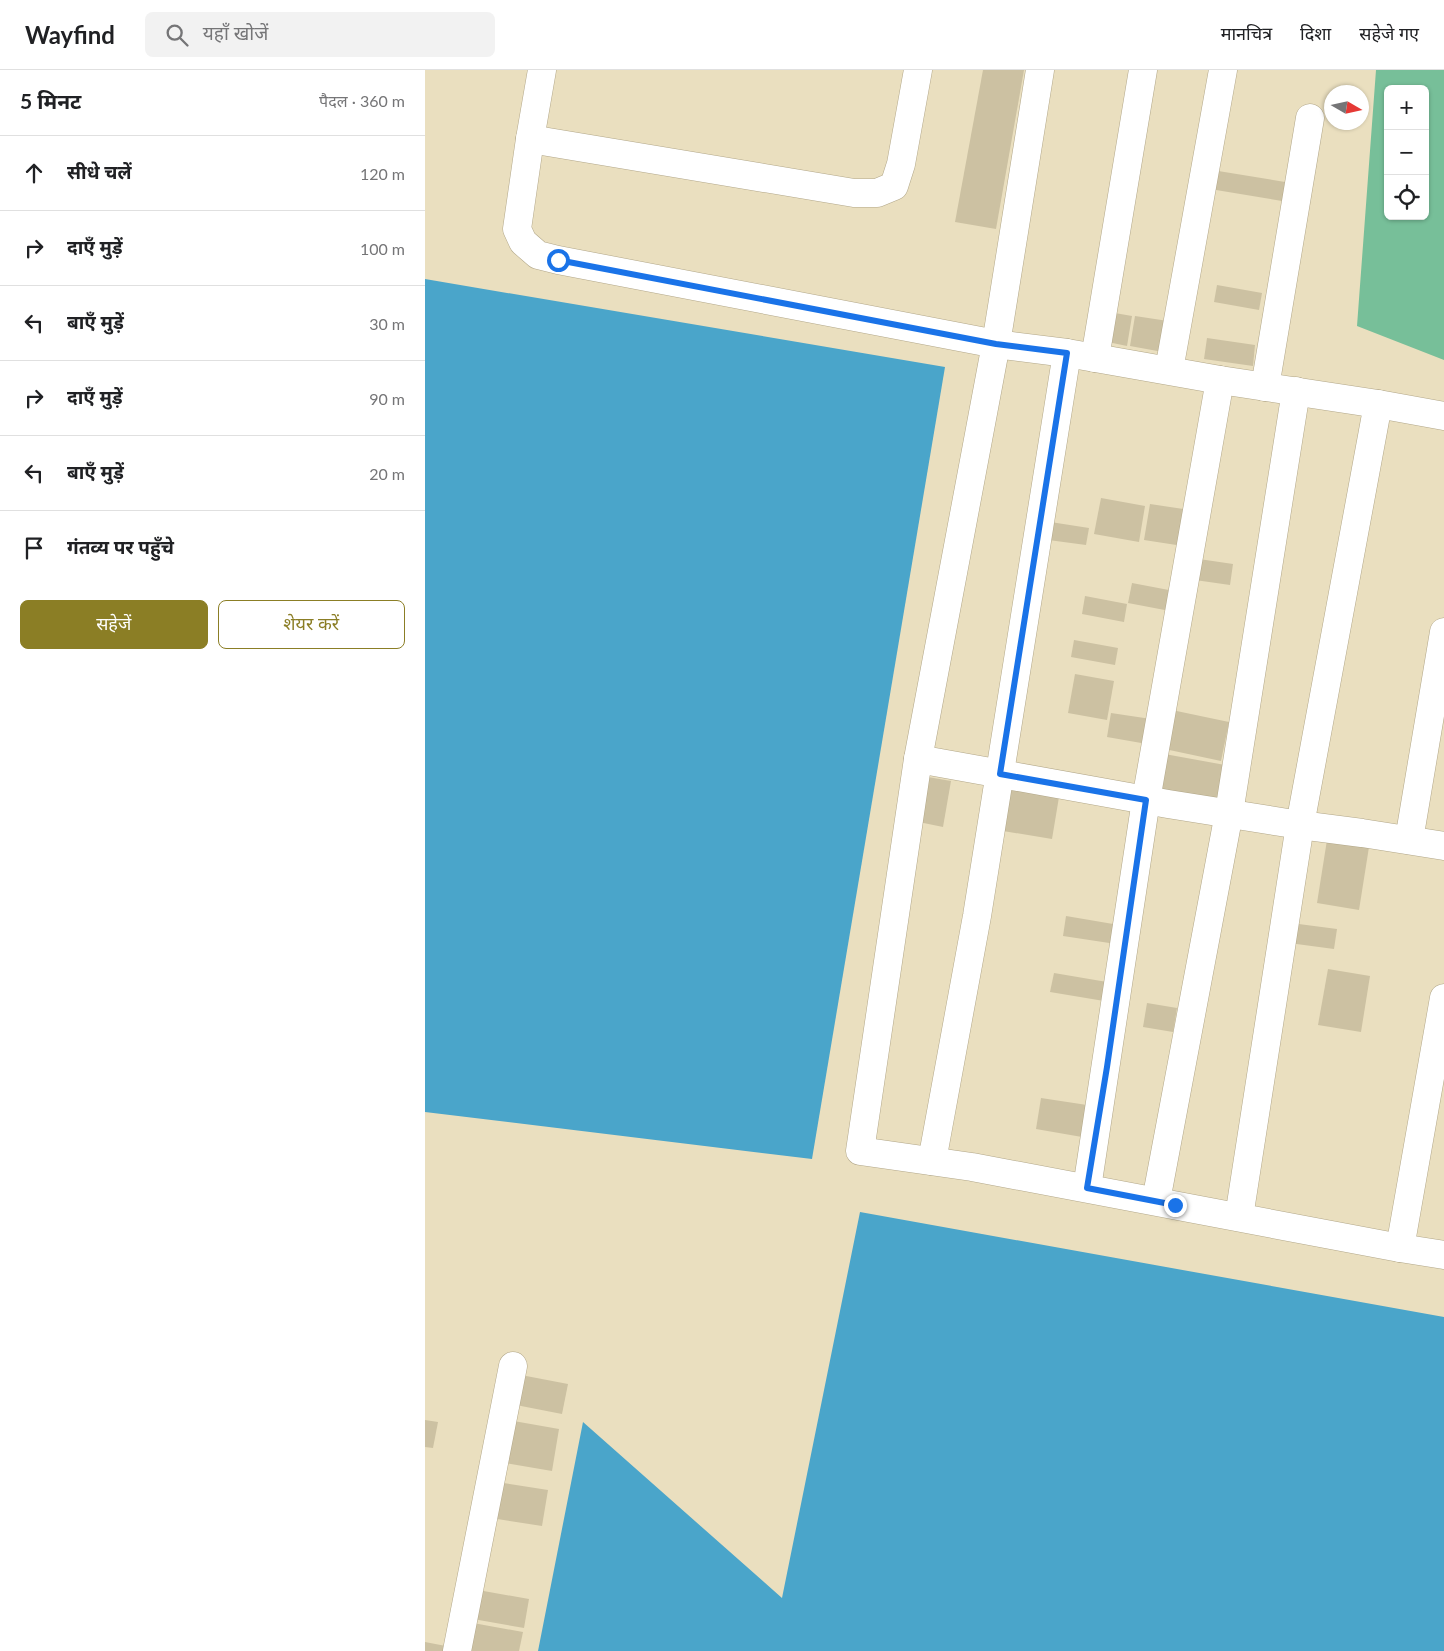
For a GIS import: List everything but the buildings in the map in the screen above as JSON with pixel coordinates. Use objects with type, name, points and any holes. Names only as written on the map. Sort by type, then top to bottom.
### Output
[{"type":"street","points":[[542,70],[529,139],[517,229],[523,242],[538,255],[996,344],[1067,353],[1444,416]]},
{"type":"street","points":[[529,139],[854,193],[877,193],[893,186],[901,164],[918,70]]},
{"type":"street","points":[[1040,70],[996,344],[918,759],[860,1151],[972,1167],[1444,1255]]},
{"type":"street","points":[[1095,358],[1143,70]]},
{"type":"street","points":[[1169,370],[1223,70]]},
{"type":"street","points":[[1265,387],[1311,118]]},
{"type":"street","points":[[932,1161],[974,935],[1067,353]]},
{"type":"street","points":[[1087,1188],[1107,1067],[1146,800],[1220,380]]},
{"type":"street","points":[[1155,1201],[1229,813],[1296,391]]},
{"type":"street","points":[[1239,1217],[1300,825],[1378,404]]},
{"type":"street","points":[[1409,840],[1444,632]]},
{"type":"street","points":[[918,759],[1146,800],[1444,846]]},
{"type":"street","points":[[1400,1248],[1444,998]]},
{"type":"street","points":[[457,1651],[513,1366]]},
{"type":"green space","points":[[1376,70],[1444,70],[1444,360],[1357,326]]},
{"type":"water","points":[[425,279],[945,367],[812,1159],[425,1112]]},
{"type":"water","points":[[860,1212],[1444,1317],[1444,1651],[538,1651],[583,1422],[782,1598]]},
{"type":"route","points":[[558,260],[996,344],[1067,353],[1000,774],[1146,800],[1107,1067],[1087,1188],[1175,1205]]}]
